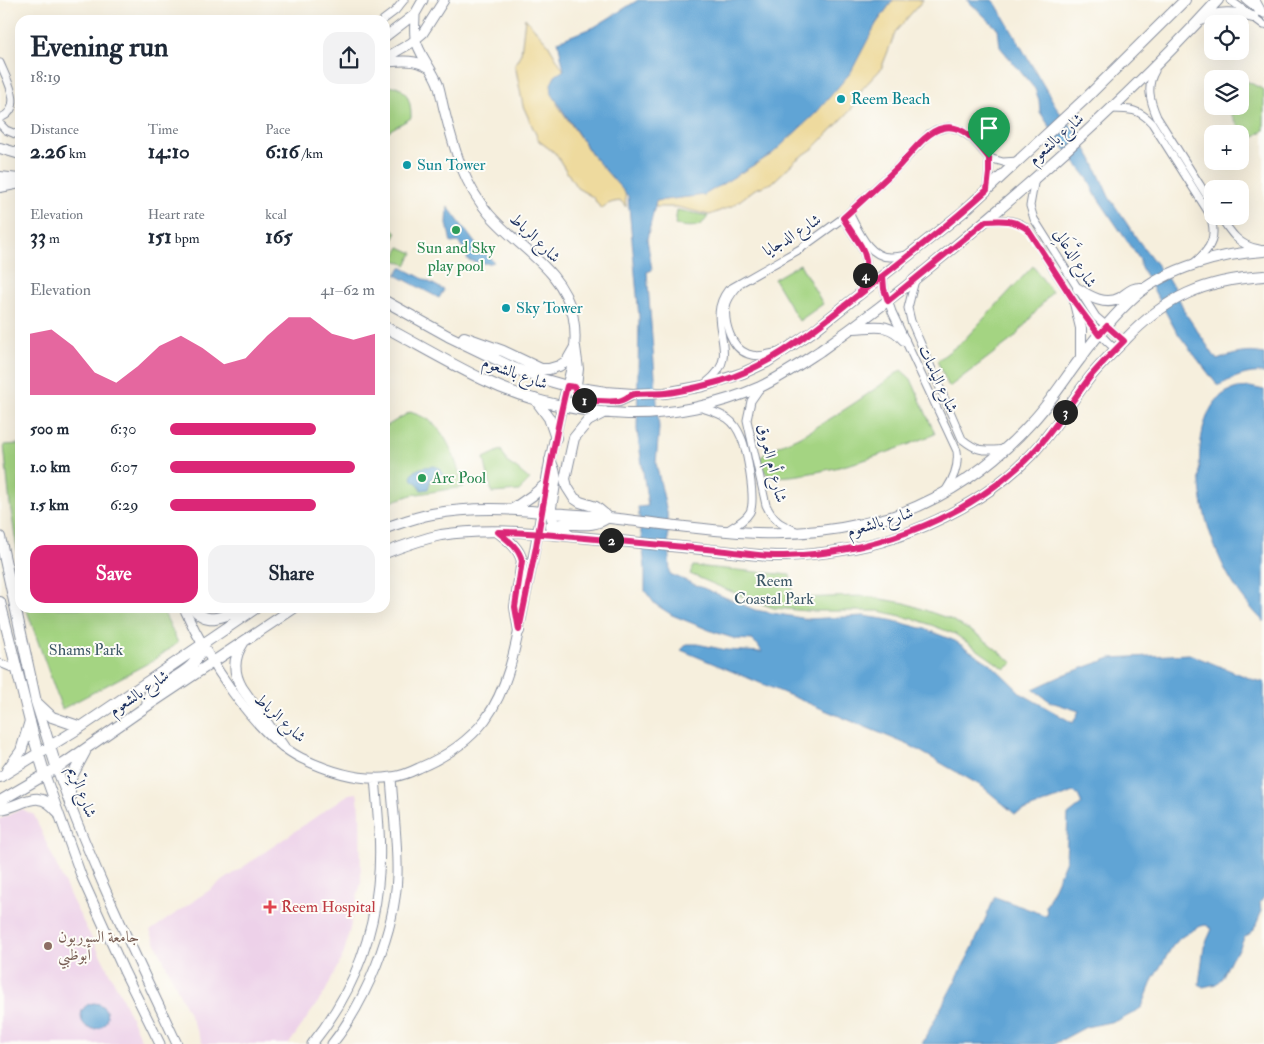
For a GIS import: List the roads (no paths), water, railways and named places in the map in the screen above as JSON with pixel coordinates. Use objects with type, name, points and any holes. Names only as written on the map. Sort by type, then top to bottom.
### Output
[{"type":"main road","name":"شارع بالشعوم","points":[[390,304],[448,336],[514,368],[539,378],[571,386],[606,392],[633,394],[665,393],[703,386],[743,373],[767,362],[812,332],[910,255],[987,190],[1086,98],[1184,0]]},
{"type":"main road","name":"شارع بالشعوم","points":[[390,330],[484,380],[535,399],[590,411],[651,413],[699,407],[742,394],[785,374],[854,328],[986,221],[1108,113],[1159,64],[1218,0]]},
{"type":"main road","points":[[1198,22],[1225,12],[1259,14],[1254,0]]},
{"type":"main road","points":[[0,148],[15,154]]},
{"type":"main road","points":[[0,156],[15,156]]},
{"type":"main road","points":[[0,177],[15,178]]},
{"type":"main road","points":[[0,186],[15,184]]},
{"type":"main road","name":"شارع بالشعوم","points":[[390,527],[432,514],[468,510],[513,509],[608,517],[693,529],[773,535],[836,530],[898,515],[973,475],[1005,449],[1032,423],[1099,335],[1131,299],[1145,288],[1193,264],[1235,253],[1264,250]]},
{"type":"main road","name":"شارع بالشعوم","points":[[390,551],[418,541],[440,536],[461,533],[498,532],[539,533],[783,556],[828,552],[870,544],[906,534],[953,512],[1001,482],[1029,457],[1047,437],[1091,376],[1158,309],[1189,292],[1204,287],[1243,278],[1264,276]]},
{"type":"main road","points":[[1078,289],[1090,297],[1104,301],[1118,299],[1135,288],[1145,288]]},
{"type":"main road","points":[[1076,304],[1080,328],[1081,358]]},
{"type":"main road","points":[[854,328],[884,326],[891,328],[904,340]]},
{"type":"main road","points":[[448,336],[455,334],[541,368],[548,369],[559,366],[567,360],[575,348]]},
{"type":"main road","points":[[575,348],[578,369],[571,386],[577,401],[581,406],[590,411]]},
{"type":"main road","points":[[562,405],[590,399],[619,401],[633,394]]},
{"type":"main road","points":[[535,399],[549,418],[556,438]]},
{"type":"main road","points":[[539,533],[555,524],[592,525],[608,517],[596,507],[574,498],[564,479],[574,438],[588,421],[605,412]]},
{"type":"main road","points":[[550,460],[555,475],[546,512],[555,524],[573,537]]},
{"type":"main road","points":[[513,509],[546,484]]},
{"type":"main road","points":[[498,532],[512,543],[520,554],[522,561],[515,607],[519,630]]},
{"type":"main road","name":"شارع الرِّيم","points":[[0,537],[15,606]]},
{"type":"main road","name":"شارع الرِّيم","points":[[0,602],[2,621],[45,775]]},
{"type":"main road","name":"شارع الرِّيم","points":[[17,613],[36,702],[57,769]]},
{"type":"main road","points":[[199,613],[215,619],[232,613]]},
{"type":"main road","name":"شارع بالشعوم","points":[[1,776],[81,726],[247,613]]},
{"type":"main road","name":"شارع بالشعوم","points":[[0,801],[57,769],[286,613]]},
{"type":"main road","points":[[246,639],[236,658],[237,679],[283,746]]},
{"type":"main road","points":[[147,706],[148,697],[153,691],[186,670],[197,660],[202,650],[202,643]]},
{"type":"main road","points":[[36,702],[52,717],[81,726]]},
{"type":"main road","points":[[1,776],[21,751],[30,720]]},
{"type":"main road","points":[[70,804],[70,780],[90,746]]},
{"type":"main road","points":[[0,809],[35,798],[50,803],[57,811]]},
{"type":"street","points":[[394,0],[402,1]]},
{"type":"street","points":[[390,33],[415,14],[423,0]]},
{"type":"street","points":[[390,55],[423,34],[444,0]]},
{"type":"street","points":[[1230,0],[1259,14]]},
{"type":"street","points":[[1246,0],[1259,14],[1264,25]]},
{"type":"street","points":[[388,15],[402,1]]},
{"type":"street","points":[[415,14],[415,40]]},
{"type":"street","name":"شارع الرباط","points":[[415,40],[428,67],[434,74],[456,152],[466,178],[490,215],[534,254],[556,279],[570,305],[573,317],[575,348]]},
{"type":"street","points":[[390,62],[408,60],[428,67]]},
{"type":"street","points":[[0,63],[13,97],[13,106],[8,114],[0,118]]},
{"type":"street","points":[[1159,64],[1150,78],[1149,91],[1152,104],[1157,117],[1204,191]]},
{"type":"street","points":[[1108,113],[1136,111],[1144,114],[1152,123],[1209,212],[1213,225],[1210,245],[1204,255],[1193,264]]},
{"type":"street","points":[[0,124],[6,130],[15,134]]},
{"type":"street","name":"شارع الدجايا","points":[[703,386],[719,372],[724,363],[719,318],[720,303],[728,290],[800,249],[843,218],[897,168],[929,134],[936,130],[949,127],[960,130],[973,139],[989,158]]},
{"type":"street","points":[[987,190],[989,158],[1003,162],[1019,160]]},
{"type":"street","name":"شارع الدَّعَالِى","points":[[1036,178],[1031,198],[1031,213],[1096,317],[1124,341]]},
{"type":"street","points":[[849,213],[866,242],[877,254],[890,258],[910,255]]},
{"type":"street","points":[[843,218],[865,253],[867,260],[867,267],[859,295]]},
{"type":"street","name":"شارع الدَّعَالِى","points":[[986,221],[1003,220],[1015,222],[1028,230],[1076,304],[1099,335],[1116,349]]},
{"type":"street","points":[[1226,225],[1232,235],[1242,244],[1264,250]]},
{"type":"street","name":"شارع الياسات","points":[[883,276],[884,289],[904,340],[957,451],[957,464],[954,475],[944,492]]},
{"type":"street","name":"شارع الياسات","points":[[915,279],[908,308],[911,321],[962,439],[974,448],[986,451],[1005,449]]},
{"type":"street","name":"شارع الدجايا","points":[[743,281],[732,293],[726,307],[731,338],[734,344],[750,355],[757,356],[782,352]]},
{"type":"street","name":"شارع الرباط","points":[[187,613],[213,662],[246,710],[283,746],[296,755],[331,771],[375,778],[392,777],[408,773],[438,760],[456,748],[475,731],[492,709],[505,683],[519,630],[539,533],[546,512],[546,484],[562,405],[571,386]]},
{"type":"street","name":"شارع أم العروق","points":[[762,386],[751,401],[748,423],[766,505],[772,517],[779,523],[801,533]]},
{"type":"street","name":"شارع أم العروق","points":[[699,407],[727,418],[737,428],[743,439],[752,487],[752,506],[748,516],[739,524],[724,532]]},
{"type":"street","points":[[737,428],[740,424],[748,423]]},
{"type":"street","points":[[0,663],[16,670]]},
{"type":"street","name":"شارع الرِّيم","points":[[57,769],[104,887],[177,1044]]},
{"type":"street","name":"شارع الرِّيم","points":[[45,775],[82,878],[160,1044]]},
{"type":"street","points":[[332,1044],[357,1004],[379,960],[392,915],[397,877],[392,777]]},
{"type":"street","points":[[312,1044],[327,1026],[344,999],[354,978],[369,935],[378,885],[379,864],[379,830],[375,778]]},
{"type":"water","points":[[638,0],[893,0],[876,24],[851,72],[816,113],[772,154],[704,195],[656,201],[647,239],[652,270],[647,272],[659,428],[656,463],[667,512],[670,574],[755,610],[807,619],[864,616],[890,620],[925,629],[955,641],[992,665],[1022,694],[1073,723],[1079,711],[1051,702],[1033,689],[1066,674],[1111,658],[1189,654],[1254,680],[1264,682],[1264,897],[1260,903],[1261,913],[1253,931],[1244,938],[1222,978],[1216,984],[1203,987],[1199,984],[1204,947],[1212,929],[1206,925],[1180,938],[1172,947],[1153,979],[1142,1007],[1120,1020],[1086,1027],[1054,1044],[922,1044],[972,949],[995,897],[1047,916],[1046,906],[1066,860],[1068,815],[1082,804],[1078,795],[1074,792],[1015,814],[983,787],[911,746],[681,650],[687,644],[697,644],[726,650],[762,652],[752,640],[736,639],[672,615],[655,604],[645,591],[645,568],[638,507],[648,506],[637,430],[639,317],[628,196],[592,155],[552,94],[551,84],[555,76],[564,70],[558,41],[596,26]]},
{"type":"water","points":[[967,0],[992,0],[996,4],[1058,110],[1075,131],[1092,159],[1109,197],[1138,240],[1173,286],[1186,314],[1217,360],[1240,353],[1264,354],[1264,373],[1246,374],[1218,386],[1176,331],[1140,265],[1140,260],[1095,194],[1088,179],[1061,144],[1040,112],[1039,100],[1035,89],[1000,47],[998,29]]},
{"type":"water","name":"Sun and Sky play pool","points":[[448,207],[478,247],[494,262],[485,263],[468,260],[465,250],[458,242],[451,243],[447,223]]},
{"type":"water","points":[[401,267],[444,290],[439,298],[396,275]]},
{"type":"water","points":[[1250,387],[1264,390],[1264,622],[1240,594],[1222,563],[1208,525],[1202,501],[1199,472],[1205,421],[1212,407],[1221,396],[1234,389]]},
{"type":"water","name":"Arc Pool","points":[[434,466],[440,468],[443,474],[440,477],[436,476],[431,479],[428,489],[421,490],[418,484],[411,478],[412,474],[420,468]]},
{"type":"water","points":[[94,1003],[103,1007],[107,1016],[103,1025],[94,1029],[85,1025],[81,1016],[85,1007]]},
{"type":"place","name":"Reem Beach","points":[[841,99]]},
{"type":"place","name":"Sun Tower","points":[[407,165]]},
{"type":"place","name":"Sun and Sky play pool","points":[[456,230]]},
{"type":"place","name":"Sky Tower","points":[[506,308]]},
{"type":"place","name":"Arc Pool","points":[[422,478]]},
{"type":"place","name":"Reem Hospital","points":[[270,907]]},
{"type":"place","name":"جامعة السوربون أبوظبي","points":[[48,946]]},
{"type":"park label","name":"Reem Coastal Park","points":[[774,590]]},
{"type":"park label","name":"Shams Park","points":[[86,650]]}]
